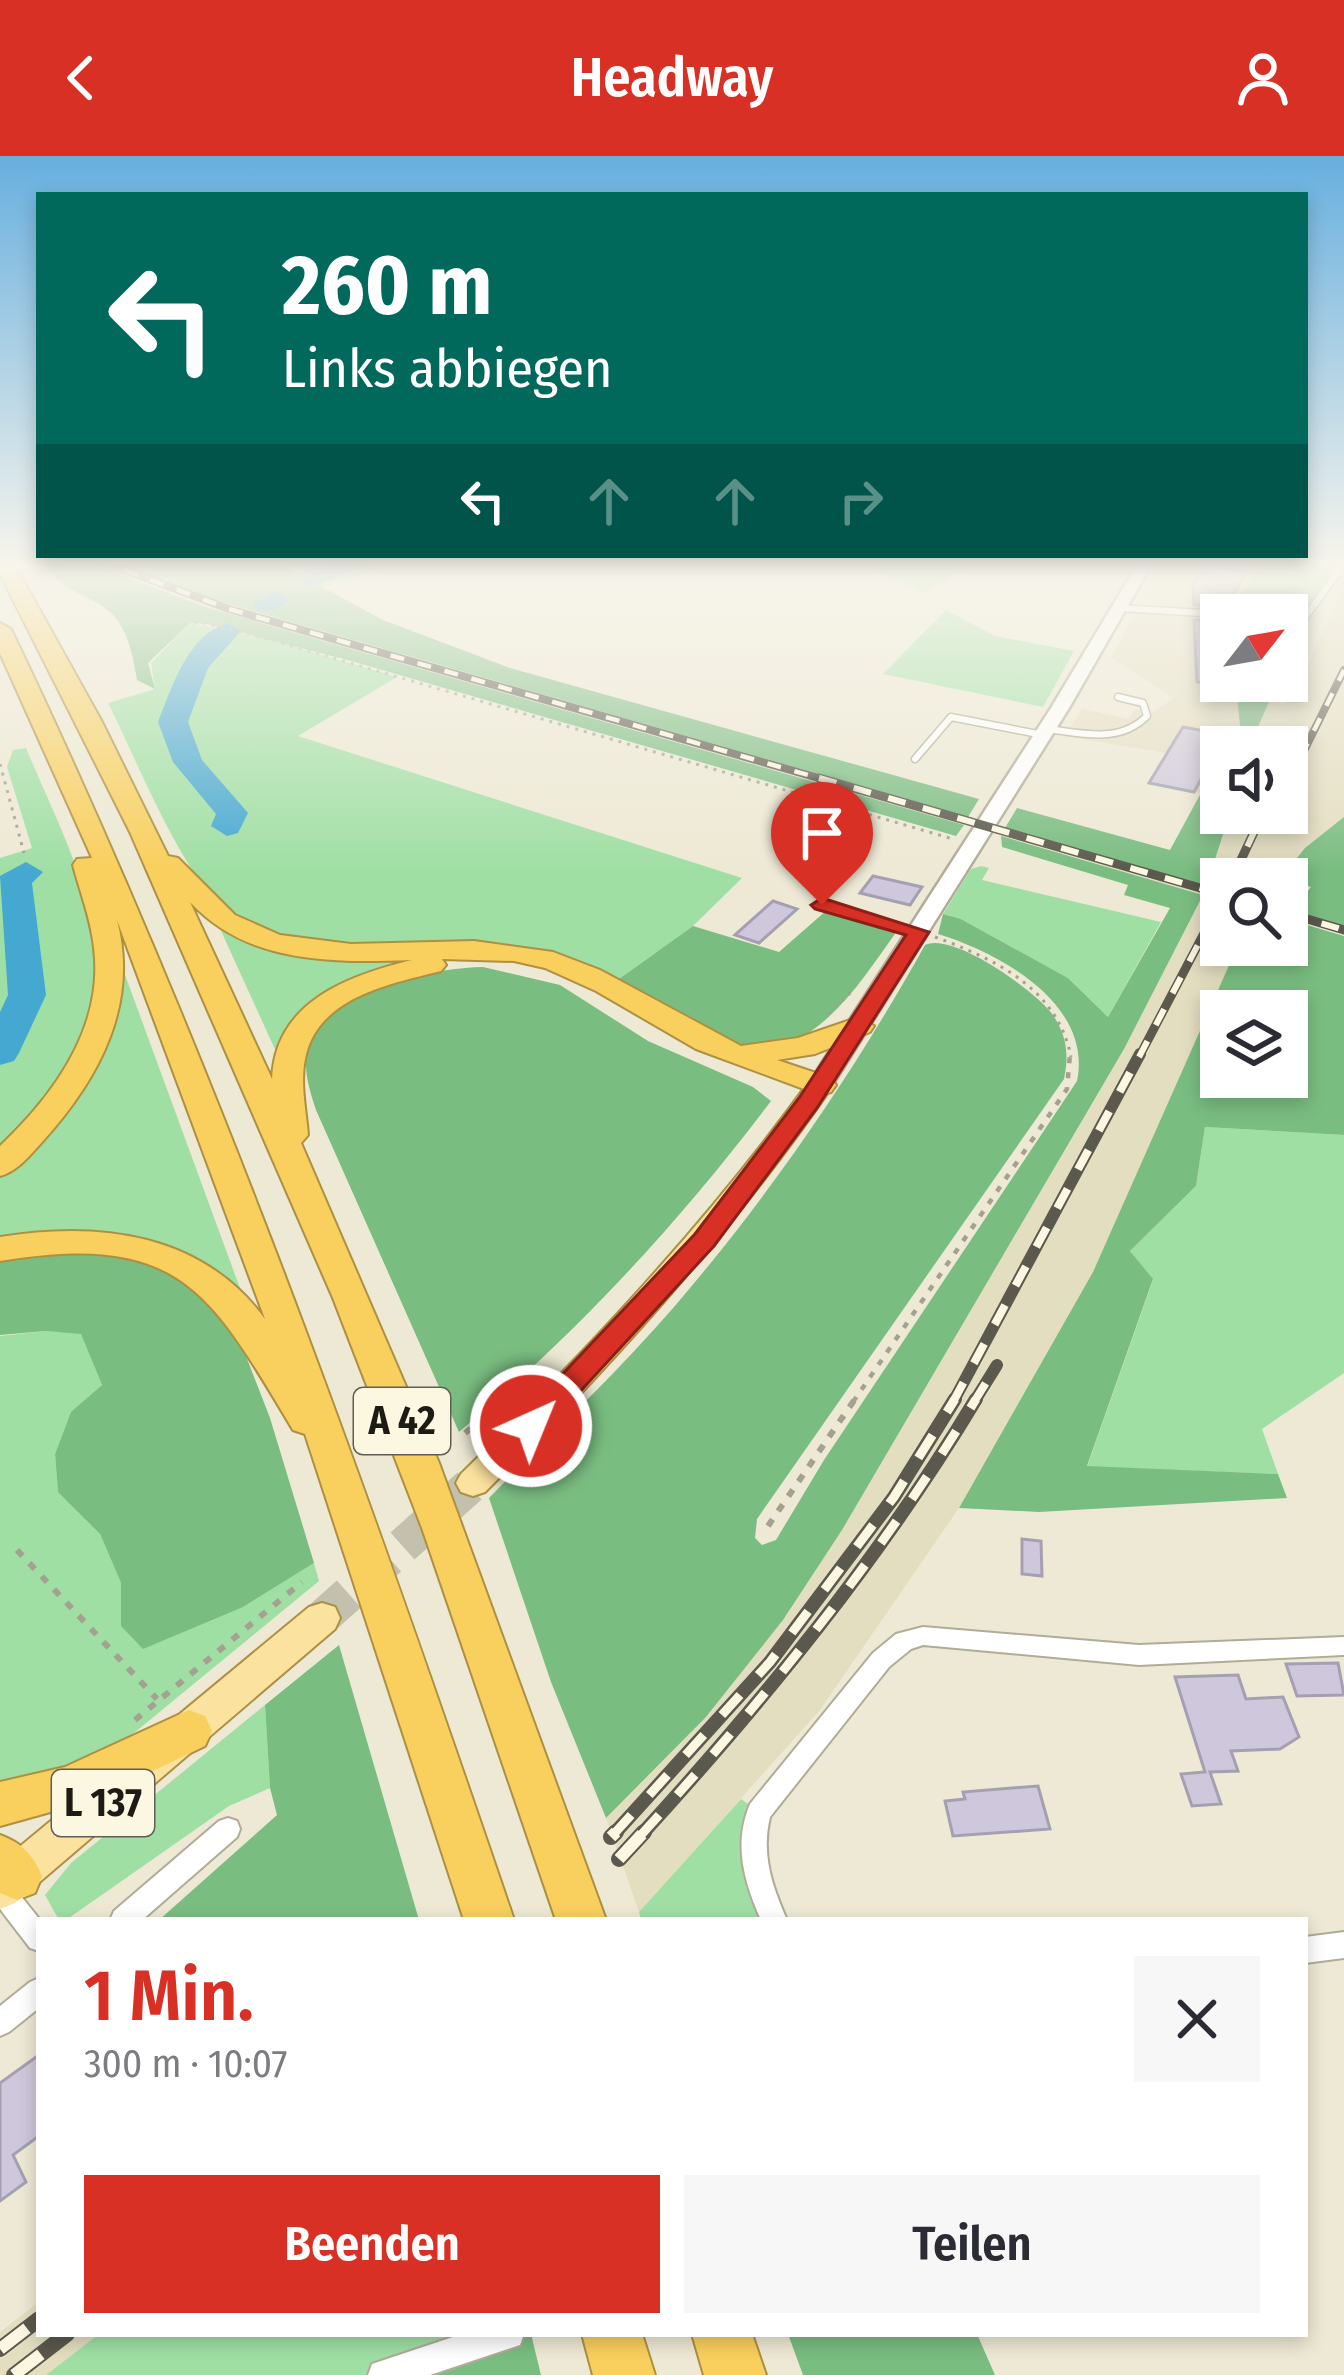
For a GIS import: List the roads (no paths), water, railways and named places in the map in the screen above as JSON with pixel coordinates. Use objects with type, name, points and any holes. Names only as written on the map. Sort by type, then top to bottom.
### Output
[{"type":"highway","name":"A 42","points":[[16,664],[92,826],[195,1081],[344,1478],[488,1917]]},
{"type":"highway","name":"A 42","points":[[60,664],[152,850],[292,1156],[394,1401],[502,1689],[580,1917]]},
{"type":"highway","points":[[0,1165],[64,1095],[92,1045],[106,1002],[111,968],[106,932],[86,866],[92,826]]},
{"type":"highway","points":[[152,850],[189,881],[218,915],[255,936],[313,948],[490,951],[546,959],[597,979],[814,1094]]},
{"type":"highway","points":[[292,1156],[288,1061],[301,1030],[315,1014],[356,986],[398,972],[457,962],[512,964],[559,976],[676,1049],[814,1094]]},
{"type":"highway","points":[[730,1053],[780,1052],[859,1025]]},
{"type":"highway","points":[[0,1249],[56,1241],[96,1244],[172,1260],[198,1274],[225,1295],[246,1323],[344,1478]]},
{"type":"highway","points":[[0,1804],[42,1798],[73,1786],[174,1716]]},
{"type":"highway","points":[[613,2337],[624,2375]]},
{"type":"highway","points":[[723,2337],[735,2375]]},
{"type":"main road","points":[[473,1483],[656,1297],[814,1094],[1086,664]]},
{"type":"main road","name":"L 137","points":[[4,1878],[174,1716],[322,1618]]},
{"type":"street","points":[[773,1917],[755,1867],[752,1832],[759,1812],[880,1660],[904,1641],[944,1636],[1048,1650],[1138,1655],[1344,1646]]},
{"type":"street","points":[[126,1917],[228,1829]]},
{"type":"street","points":[[4,1878],[36,1934]]},
{"type":"street","points":[[1308,1950],[1344,1945]]},
{"type":"street","points":[[0,2023],[36,1993]]},
{"type":"street","points":[[383,2375],[500,2337]]},
{"type":"lane","points":[[915,759],[951,717],[1045,732],[1118,736],[1136,730],[1148,716],[1143,703],[1118,697]]},
{"type":"lane","points":[[822,905],[919,932]]},
{"type":"waterway","points":[[196,664],[173,722],[188,762],[232,813],[227,826]]},
{"type":"waterway","points":[[0,1053],[27,995],[15,879],[26,872]]},
{"type":"tunnel","points":[[322,1618],[473,1483]]},
{"type":"railway","points":[[419,664],[829,781]]},
{"type":"railway","points":[[1308,743],[1344,670]]},
{"type":"railway","points":[[819,778],[1200,888]]},
{"type":"railway","points":[[1242,858],[1253,834]]},
{"type":"railway","points":[[1308,919],[1344,930]]},
{"type":"railway","points":[[1139,1057],[1200,941]]},
{"type":"railway","points":[[953,1402],[1140,1054]]},
{"type":"railway","points":[[974,1402],[997,1365]]},
{"type":"railway","points":[[613,1835],[770,1662],[894,1497],[955,1399]]},
{"type":"railway","points":[[641,1835],[732,1732],[861,1571],[976,1399]]},
{"type":"railway","points":[[613,1835],[616,1832]]},
{"type":"railway","points":[[619,1859],[644,1832]]},
{"type":"railway","points":[[0,2349],[36,2321]]},
{"type":"railway","points":[[14,2375],[63,2337]]}]
